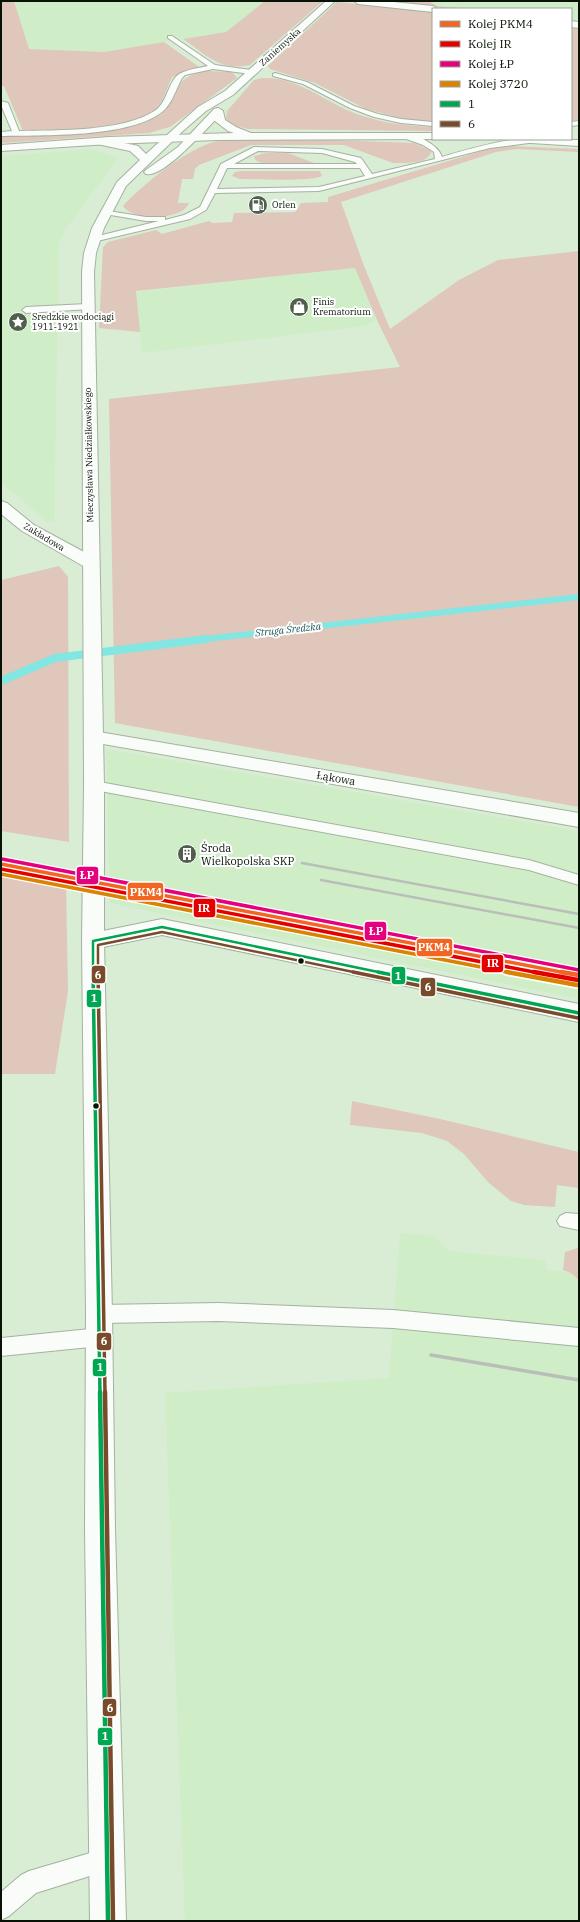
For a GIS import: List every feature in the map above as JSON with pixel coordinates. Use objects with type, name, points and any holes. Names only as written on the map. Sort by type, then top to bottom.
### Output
[{"type":"main road","name":"Zaniemyska","points":[[170,137],[202,109],[229,93],[331,1]]},
{"type":"main road","points":[[358,1],[432,9]]},
{"type":"main road","name":"Zaniemyska","points":[[195,136],[218,111],[229,93]]},
{"type":"main road","points":[[218,111],[220,121],[232,129],[249,134]]},
{"type":"main road","points":[[1,148],[170,137],[249,134],[432,136]]},
{"type":"main road","name":"Mieczysława Niedziałkowskiego","points":[[111,200],[182,149],[195,136]]},
{"type":"main road","name":"Mieczysława Niedziałkowskiego","points":[[93,737],[87,307],[88,272],[93,240],[111,200],[121,184],[170,137]]},
{"type":"main road","points":[[537,140],[579,143]]},
{"type":"main road","points":[[97,142],[134,148],[146,160]]},
{"type":"main road","name":"Zakładowa","points":[[1,506],[28,528],[91,563]]},
{"type":"main road","points":[[93,737],[93,941],[100,1326],[100,1529],[108,1921]]},
{"type":"main road","name":"Łąkowa","points":[[93,737],[579,820]]},
{"type":"main road","points":[[93,941],[162,928],[579,1013]]},
{"type":"lane","points":[[170,37],[214,67]]},
{"type":"lane","points":[[1,134],[108,128],[143,120],[156,114],[164,107],[179,77],[194,71],[214,67],[251,72]]},
{"type":"lane","points":[[275,75],[306,83],[352,107],[376,116],[401,121],[432,124]]},
{"type":"lane","points":[[1,103],[5,103],[16,133]]},
{"type":"lane","points":[[404,135],[426,143],[437,150],[439,160]]},
{"type":"lane","points":[[212,191],[318,189],[439,160],[489,146],[537,140]]},
{"type":"lane","points":[[93,240],[187,218],[203,208],[224,166],[257,149],[322,151],[358,160],[370,177]]},
{"type":"lane","points":[[224,166],[362,166]]},
{"type":"lane","points":[[105,212],[146,219],[187,218]]},
{"type":"lane","points":[[26,310],[87,307]]},
{"type":"lane","points":[[94,786],[529,865],[579,880]]},
{"type":"lane","points":[[1,1347],[100,1326],[219,1312],[410,1319],[579,1338]]},
{"type":"lane","points":[[1,1908],[29,1883],[107,1860]]},
{"type":"shaded area","points":[[1,1],[14,1],[29,49],[104,52],[164,42],[199,67],[172,77],[164,97],[157,108],[147,116],[132,121],[94,128],[23,131],[4,86],[1,87]]},
{"type":"shaded area","points":[[14,1],[265,1],[226,32],[104,52],[29,49]]},
{"type":"shaded area","points":[[265,1],[323,1],[250,65],[230,66],[222,64],[207,56],[183,39],[226,32]]},
{"type":"shaded area","points":[[380,1],[429,1],[437,6],[458,8],[442,8]]},
{"type":"shaded area","points":[[429,1],[579,1],[579,21],[572,20],[572,8],[458,8],[437,6]]},
{"type":"shaded area","points":[[337,2],[432,12],[432,121],[408,120],[366,109],[315,83],[270,69],[268,66]]},
{"type":"shaded area","points":[[572,28],[579,29],[579,120],[572,121]]},
{"type":"shaded area","points":[[206,71],[232,72],[237,78],[170,127],[149,133],[1,143],[1,136],[109,130],[144,123],[162,114],[169,105],[182,81],[193,74]]},
{"type":"shaded area","points":[[262,78],[274,79],[296,84],[347,110],[368,118],[411,126],[432,127],[432,131],[248,129],[232,125],[226,119],[227,111],[254,80]]},
{"type":"shaded area","points":[[237,139],[309,139],[414,143],[430,150],[431,153],[422,161],[393,163],[344,145],[251,145],[199,165],[195,169],[193,179],[182,179],[178,203],[189,203],[185,209],[177,213],[157,217],[146,216],[128,211],[123,206],[141,188],[166,169],[191,152],[214,142]]},
{"type":"shaded area","points":[[509,146],[579,149],[579,152],[516,149],[496,152],[341,202],[364,266],[390,329],[459,280],[498,260],[579,251],[579,807],[115,723],[109,399],[400,367],[377,320],[355,268],[136,291],[140,332],[99,328],[103,247],[108,242],[156,230],[162,234],[209,221],[213,223],[232,222],[234,213],[295,212],[301,203],[328,202],[328,197],[492,148]]},
{"type":"shaded area","points":[[92,149],[118,158],[65,230],[59,244],[54,521],[48,522],[1,482],[1,156]]},
{"type":"shaded area","points":[[266,153],[288,153],[314,163],[264,163],[255,159],[254,156]]},
{"type":"shaded area","points":[[320,171],[322,176],[307,179],[283,180],[240,179],[232,176],[235,172]]},
{"type":"shaded area","points":[[355,268],[377,320],[365,326],[142,353],[136,292]]},
{"type":"shaded area","points":[[59,566],[68,577],[69,842],[1,831],[1,580]]},
{"type":"shaded area","points":[[106,749],[579,831],[579,999],[110,903]]},
{"type":"shaded area","points":[[1,871],[66,883],[68,991],[55,1074],[1,1074]]},
{"type":"shaded area","points":[[352,1101],[440,1119],[579,1152],[579,1188],[557,1185],[555,1207],[524,1205],[511,1201],[488,1182],[464,1154],[447,1141],[422,1133],[350,1125]]},
{"type":"shaded area","points":[[400,1233],[434,1236],[449,1251],[545,1260],[547,1270],[571,1273],[579,1280],[579,1921],[185,1921],[165,1393],[389,1378]]},
{"type":"shaded area","points":[[578,1248],[579,1280],[571,1273],[563,1270],[565,1252]]},
{"type":"waterway","name":"Struga Średzka","points":[[197,640],[579,597]]},
{"type":"waterway","name":"Struga Średzka","points":[[1,681],[55,658],[206,639]]},
{"type":"railway","points":[[302,863],[579,914]]},
{"type":"railway","points":[[321,880],[579,928]]},
{"type":"railway","points":[[431,1355],[579,1380]]},
{"type":"rail line","name":"ŁP","points":[[2,859],[579,970]]},
{"type":"rail line","name":"PKM4","points":[[1,864],[579,975]]},
{"type":"rail line","name":"IR","points":[[1,869],[578,980]]},
{"type":"rail line","name":"3720","points":[[1,874],[577,985]]},
{"type":"transit line","name":"1","points":[[108,1921],[93,941],[162,927],[579,1013]]},
{"type":"transit line","name":"6","points":[[113,1921],[98,945],[162,932],[578,1018]]},
{"type":"place","name":"Orlen","points":[[258,205]]},
{"type":"place","name":"Finis Krematorium","points":[[299,307]]},
{"type":"place","name":"Sredzkie wodociągi 1911-1921","points":[[18,322]]},
{"type":"place","name":"Środa Wielkopolska SKP","points":[[187,854]]}]
